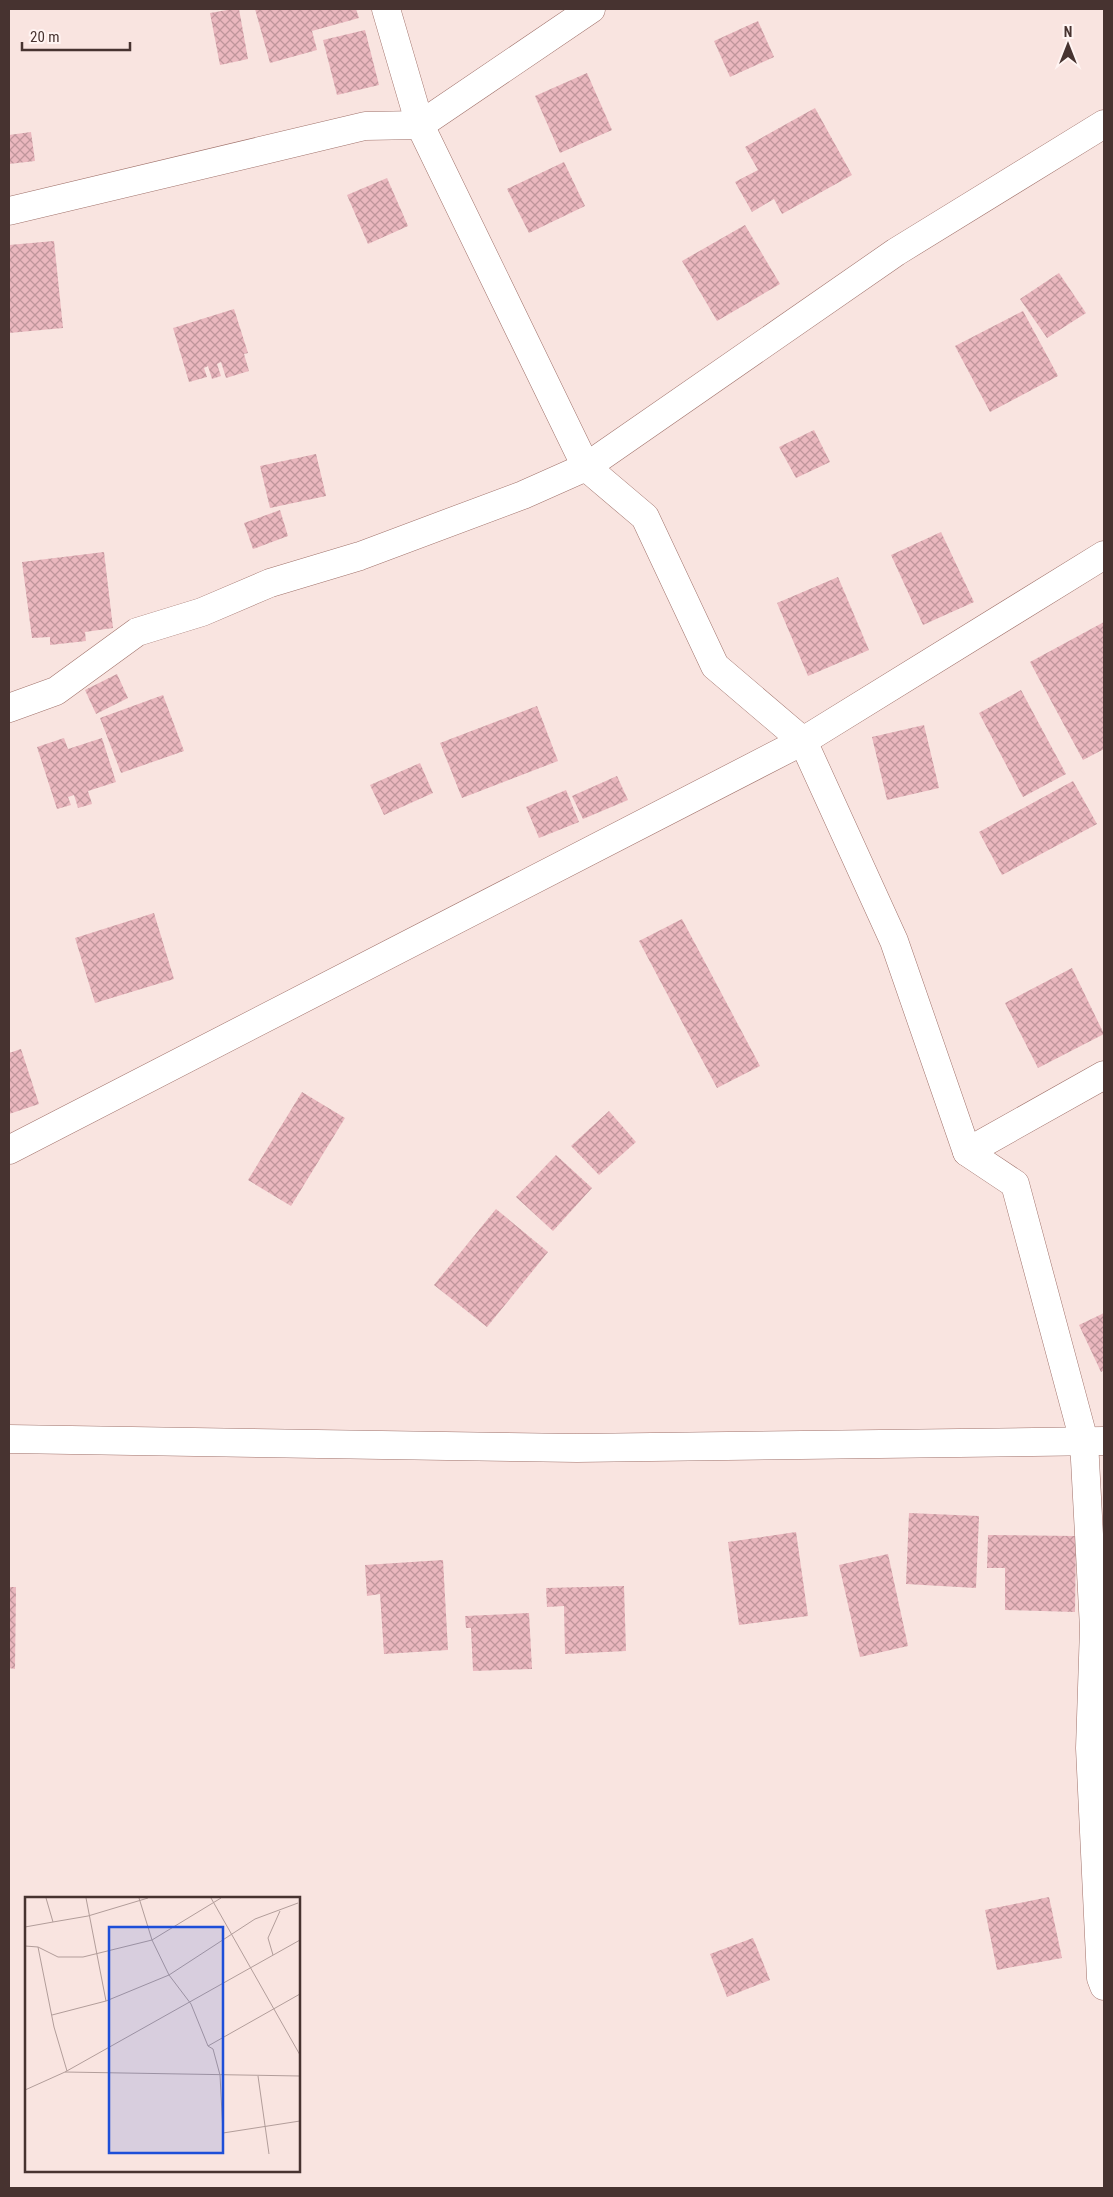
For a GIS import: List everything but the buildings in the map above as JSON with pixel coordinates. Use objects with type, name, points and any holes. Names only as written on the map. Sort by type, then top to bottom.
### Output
[{"type":"street","points":[[386,9],[420,125],[586,467],[644,517],[716,666],[803,741],[894,941],[968,1152],[1015,1184],[1094,1441],[1094,1628],[1090,1748],[1101,1978],[1104,1986]]},
{"type":"street","points":[[9,211],[365,126],[420,125],[591,9]]},
{"type":"street","points":[[9,708],[56,691],[137,632],[202,612],[270,583],[360,556],[524,496],[586,467],[896,252],[1104,124]]},
{"type":"street","points":[[9,1150],[803,741],[1104,555]]},
{"type":"street","points":[[968,1152],[1104,1075]]},
{"type":"street","points":[[9,1439],[577,1448],[1094,1441]]}]
